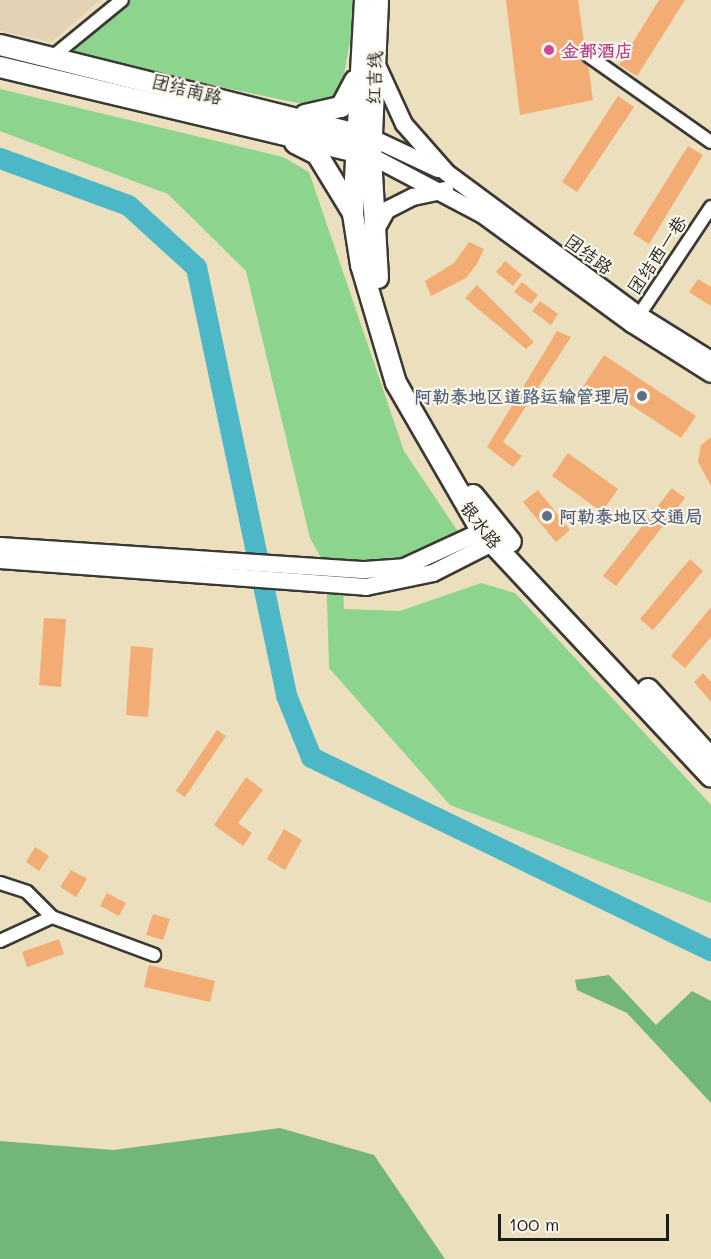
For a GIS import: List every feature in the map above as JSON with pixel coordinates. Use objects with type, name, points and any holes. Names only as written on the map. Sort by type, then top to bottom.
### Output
[{"type":"highway","name":"红吉线","points":[[363,144],[357,76],[365,0]]},
{"type":"highway","name":"红吉线","points":[[363,144],[375,58],[378,0]]},
{"type":"highway","name":"团结南路","points":[[0,45],[290,116],[363,144]]},
{"type":"highway","name":"团结南路","points":[[0,68],[274,132],[363,144]]},
{"type":"highway","points":[[290,116],[324,115],[341,107],[357,76]]},
{"type":"highway","points":[[274,132],[317,154],[353,214]]},
{"type":"highway","points":[[353,214],[363,144]]},
{"type":"highway","name":"银水路","points":[[363,144],[373,234],[373,257],[405,372],[436,437],[494,534],[711,758]]},
{"type":"highway","name":"银水路","points":[[353,214],[361,265],[396,383],[494,534],[711,777]]},
{"type":"main road","points":[[375,58],[404,124],[447,173]]},
{"type":"main road","points":[[363,144],[447,173]]},
{"type":"main road","name":"团结路","points":[[363,144],[445,190],[711,374]]},
{"type":"main road","name":"团结路","points":[[447,173],[636,320],[711,360]]},
{"type":"main road","points":[[373,234],[387,210],[413,196],[445,190]]},
{"type":"main road","points":[[0,546],[175,554],[365,570],[404,567],[494,534]]},
{"type":"main road","points":[[0,560],[366,587],[433,573],[494,534]]},
{"type":"street","points":[[52,57],[122,0]]},
{"type":"street","points":[[589,56],[711,142]]},
{"type":"street","name":"团结西一巷","points":[[636,320],[711,207]]},
{"type":"street","points":[[0,883],[27,892],[52,917],[154,955]]},
{"type":"street","points":[[0,940],[52,917]]},
{"type":"shaded area","points":[[0,0],[100,0],[51,42],[0,31]]},
{"type":"green space","points":[[129,0],[357,0],[341,92],[327,109],[71,56],[70,45]]},
{"type":"green space","points":[[0,89],[283,157],[309,172],[404,451],[457,530],[453,540],[399,560],[342,563],[344,609],[400,611],[481,583],[515,593],[711,805],[711,903],[450,805],[329,668],[326,567],[310,538],[246,271],[168,194],[0,131]]},
{"type":"green space","points":[[609,975],[656,1025],[692,991],[711,1001],[711,1103],[627,1013],[577,990],[575,980]]},
{"type":"green space","points":[[280,1128],[374,1155],[445,1259],[0,1259],[0,1141],[113,1150]]},
{"type":"building","name":"金都酒店","points":[[506,0],[578,0],[585,49],[581,56],[588,65],[593,100],[520,115]]},
{"type":"building","points":[[659,0],[685,0],[637,76],[619,65]]},
{"type":"building","points":[[618,96],[634,107],[577,192],[562,182]]},
{"type":"building","points":[[688,146],[703,155],[649,244],[633,234]]},
{"type":"building","points":[[469,242],[484,249],[477,264],[466,278],[431,296],[425,281],[454,263]]},
{"type":"building","points":[[505,261],[522,275],[513,286],[496,272]]},
{"type":"building","points":[[698,279],[711,287],[711,306],[689,292]]},
{"type":"building","points":[[522,282],[538,295],[531,304],[514,292]]},
{"type":"building","points":[[477,285],[534,342],[526,349],[465,298]]},
{"type":"building","points":[[540,301],[558,314],[551,325],[532,311]]},
{"type":"building","points":[[557,331],[571,337],[503,442],[522,456],[513,467],[487,447]]},
{"type":"building","name":"阿勒泰地区道路运输管理局","points":[[604,355],[696,416],[681,438],[608,390],[598,402],[580,391]]},
{"type":"building","points":[[711,437],[711,486],[698,462],[701,445]]},
{"type":"building","points":[[568,453],[618,489],[602,512],[552,476]]},
{"type":"building","points":[[672,488],[685,498],[616,586],[603,576]]},
{"type":"building","name":"阿勒泰地区交通局","points":[[538,490],[570,530],[556,542],[523,502]]},
{"type":"building","points":[[690,559],[703,571],[653,630],[640,619]]},
{"type":"building","points":[[711,607],[711,637],[685,668],[671,656]]},
{"type":"building","points":[[44,618],[66,619],[61,687],[39,685]]},
{"type":"building","points":[[131,646],[153,648],[148,717],[126,715]]},
{"type":"building","points":[[703,673],[711,682],[711,702],[694,682]]},
{"type":"building","points":[[217,730],[226,736],[185,797],[176,791]]},
{"type":"building","points":[[246,777],[263,790],[238,823],[252,833],[243,846],[214,825]]},
{"type":"building","points":[[284,829],[302,840],[285,870],[267,859]]},
{"type":"building","points":[[35,847],[49,856],[39,871],[26,862]]},
{"type":"building","points":[[71,870],[87,879],[76,897],[60,887]]},
{"type":"building","points":[[107,893],[126,903],[119,916],[100,906]]},
{"type":"building","points":[[153,914],[170,919],[163,940],[146,935]]},
{"type":"building","points":[[59,939],[64,954],[27,967],[22,952]]},
{"type":"building","points":[[149,965],[215,981],[210,1002],[144,987]]},
{"type":"waterway","points":[[0,158],[128,205],[196,267],[286,695],[311,757],[711,950]]},
{"type":"place","name":"金都酒店","points":[[549,50]]},
{"type":"place","name":"阿勒泰地区道路运输管理局","points":[[642,396]]},
{"type":"place","name":"阿勒泰地区交通局","points":[[547,516]]}]
